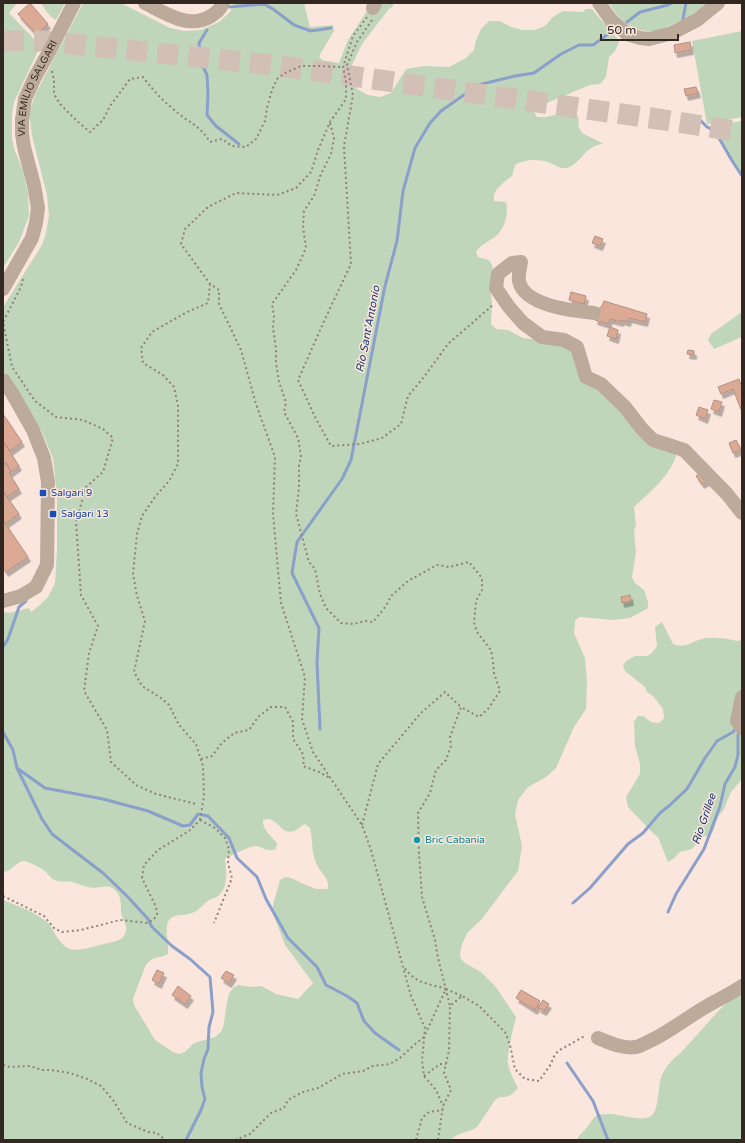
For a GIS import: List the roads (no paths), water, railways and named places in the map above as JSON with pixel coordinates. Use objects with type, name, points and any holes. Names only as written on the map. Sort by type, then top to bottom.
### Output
[{"type":"street","name":"VIA EMILIO SALGARI","points":[[3,289],[32,238],[38,208],[34,185],[24,147],[22,120],[25,99],[74,3]]},
{"type":"street","points":[[145,3],[178,19],[189,22],[205,20],[220,10],[223,3]]},
{"type":"street","points":[[600,3],[611,20],[627,34],[649,39],[672,33],[697,20],[718,3]]},
{"type":"street","points":[[594,313],[568,310],[546,305],[526,294],[519,281],[521,262],[512,263],[498,274],[496,288],[523,324],[542,337],[564,340],[577,347],[586,377],[602,384],[625,407],[642,429],[654,440],[684,450],[727,494],[742,513]]},
{"type":"street","points":[[3,380],[33,430],[44,458],[48,482],[48,565],[36,587],[21,596],[3,601]]},
{"type":"street","points":[[742,697],[737,721],[742,728]]},
{"type":"street","points":[[598,1038],[617,1046],[635,1047],[642,1045],[672,1029],[715,1001],[732,994],[742,986]]},
{"type":"waterway","name":"Rio Sant'Antonio","points":[[627,22],[640,12],[672,3]]},
{"type":"waterway","name":"Rio Grillee","points":[[683,19],[686,3]]},
{"type":"waterway","points":[[229,7],[264,4],[294,25],[311,31],[331,28]]},
{"type":"waterway","points":[[207,30],[199,43],[201,62],[207,75],[207,115],[216,126],[239,144]]},
{"type":"waterway","name":"Rio Sant'Antonio","points":[[320,729],[317,662],[319,628],[292,573],[297,542],[342,479],[351,460],[385,286],[397,241],[403,191],[415,148],[430,123],[441,111],[478,85],[534,73],[561,54],[579,45],[593,45],[611,32]]},
{"type":"waterway","name":"Rio Grillee","points":[[701,121],[707,127],[715,131],[742,176]]},
{"type":"waterway","points":[[3,647],[8,639],[19,607],[26,601]]},
{"type":"waterway","points":[[573,903],[590,888],[628,844],[643,833],[660,813],[687,789],[717,741],[733,732],[737,727]]},
{"type":"waterway","name":"Rio Grillee","points":[[668,912],[676,894],[704,849],[720,806],[725,784],[735,767],[738,755],[738,735],[740,731]]},
{"type":"waterway","points":[[3,732],[13,750],[17,768],[42,819],[52,834],[103,873],[148,919],[152,927],[172,946],[190,959],[210,977],[213,1012],[209,1027],[208,1049],[201,1073],[205,1099],[186,1140]]},
{"type":"waterway","points":[[17,768],[45,788],[103,799],[148,811],[183,826],[190,825],[198,814],[208,816],[229,838],[237,858],[257,877],[266,899],[288,938],[317,967],[326,985],[357,1003],[364,1021],[375,1033],[399,1050]]},
{"type":"waterway","points":[[567,1063],[593,1101],[608,1140]]},
{"type":"tunnel","points":[[3,41],[44,41],[273,65],[742,132]]},
{"type":"place","name":"Salgari 9","points":[[43,493]]},
{"type":"place","name":"Salgari 13","points":[[53,514]]},
{"type":"place","name":"Bric Cabania","points":[[417,840]]}]
